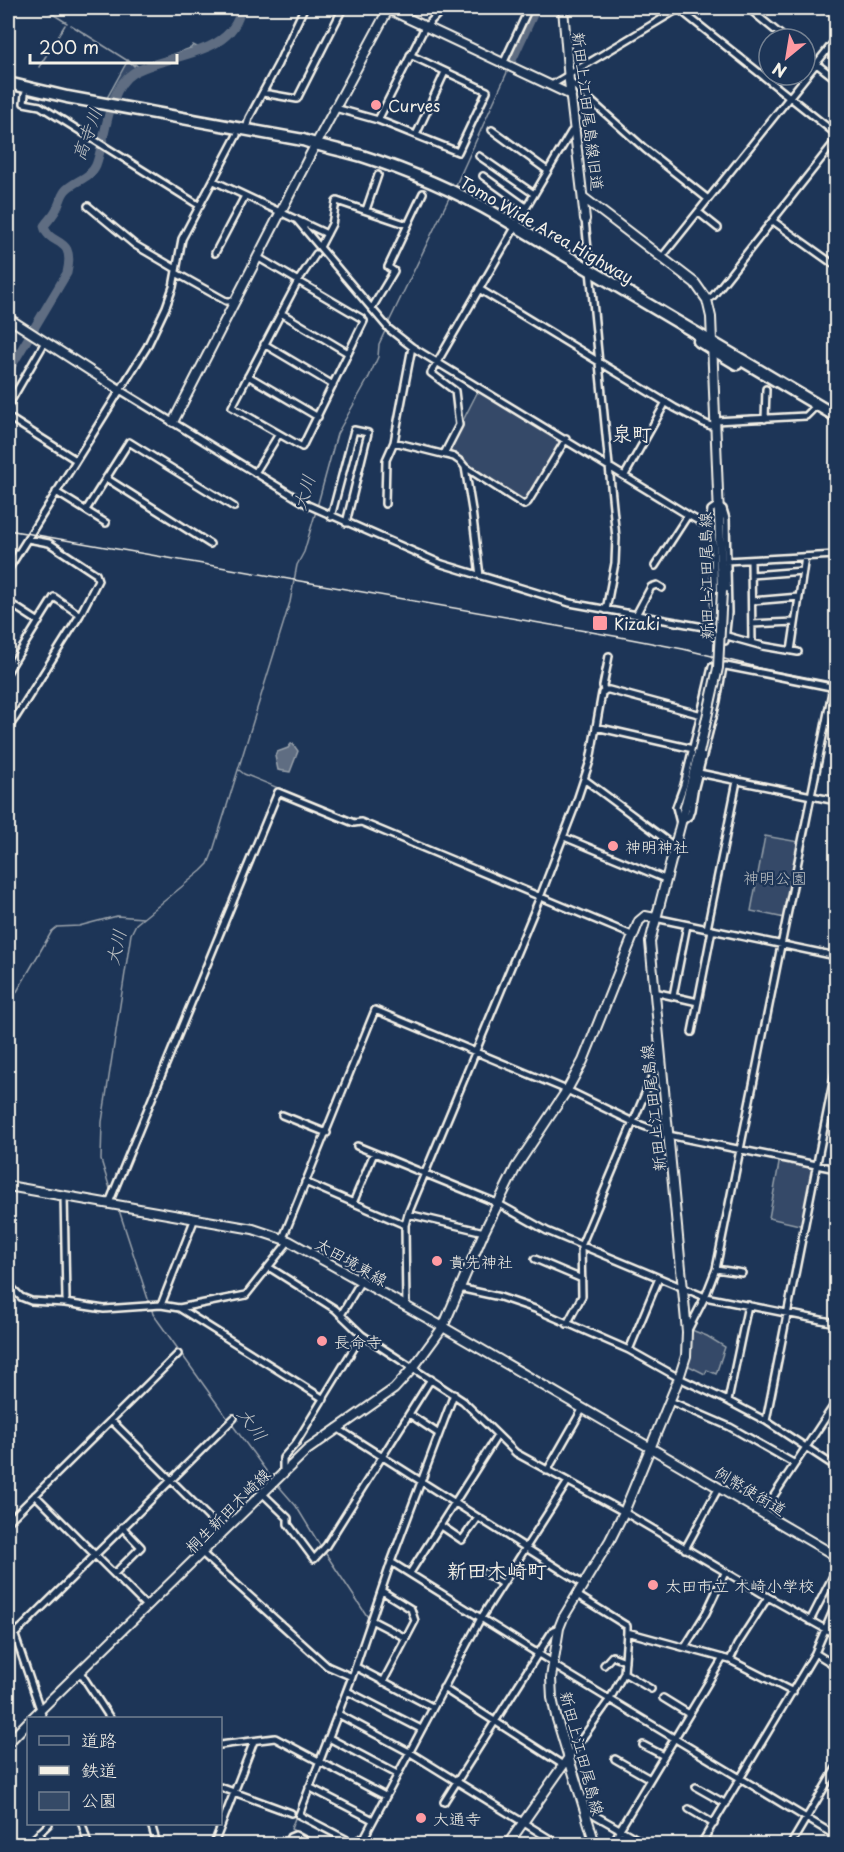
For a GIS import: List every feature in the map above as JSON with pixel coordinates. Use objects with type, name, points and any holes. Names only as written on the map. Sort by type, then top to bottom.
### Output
[{"type":"highway","name":"Tomo Wide Area Highway","points":[[8,83],[111,108]]},
{"type":"highway","name":"Tomo Wide Area Highway","points":[[8,89],[25,94],[242,132],[379,162],[459,198],[514,228],[837,422]]},
{"type":"highway","name":"Tomo Wide Area Highway","points":[[712,346],[837,416]]},
{"type":"main road","points":[[173,422],[388,8],[571,95]]},
{"type":"main road","name":"新田上江田尾島線旧道","points":[[563,8],[584,198],[695,283],[707,300]]},
{"type":"main road","points":[[584,198],[585,219]]},
{"type":"main road","points":[[585,219],[595,212],[608,217]]},
{"type":"main road","points":[[707,300],[711,317],[712,346]]},
{"type":"main road","points":[[8,318],[120,390]]},
{"type":"main road","name":"新田上江田尾島線","points":[[595,1845],[552,1698],[553,1664],[559,1628],[624,1512],[686,1356],[687,1332],[650,942],[718,668],[722,591],[712,346]]},
{"type":"main road","points":[[632,935],[639,921],[645,916],[655,918]]},
{"type":"main road","name":"桐生新田木崎線","points":[[41,1715],[80,1672],[283,1473],[316,1443],[394,1389],[413,1368],[443,1327],[497,1203],[522,1158],[567,1090],[593,1040],[632,935]]},
{"type":"main road","name":"太田境東線","points":[[8,1186],[253,1228],[286,1240],[651,1447]]},
{"type":"main road","name":"例幣使街道","points":[[651,1447],[837,1556]]},
{"type":"main road","points":[[8,1743],[27,1723]]},
{"type":"main road","points":[[508,1845],[569,1757]]},
{"type":"street","points":[[8,570],[147,347],[173,287],[182,239],[242,132],[304,8]]},
{"type":"street","points":[[262,93],[297,99],[343,8]]},
{"type":"street","points":[[378,120],[425,27],[444,8]]},
{"type":"street","points":[[503,64],[529,8]]},
{"type":"street","points":[[550,86],[569,78],[680,8],[837,134]]},
{"type":"street","points":[[748,8],[771,27]]},
{"type":"street","points":[[830,8],[837,16]]},
{"type":"street","points":[[817,63],[837,39]]},
{"type":"street","points":[[335,108],[378,120],[458,152],[487,92],[410,55]]},
{"type":"street","points":[[817,65],[837,79]]},
{"type":"street","points":[[417,135],[445,72]]},
{"type":"street","points":[[569,78],[645,149],[708,199]]},
{"type":"street","points":[[662,257],[798,87]]},
{"type":"street","points":[[25,94],[24,103],[39,106],[200,206]]},
{"type":"street","points":[[444,454],[459,424],[455,391],[431,373],[526,207],[571,132],[576,129]]},
{"type":"street","points":[[492,130],[548,171]]},
{"type":"street","points":[[707,300],[713,296],[837,140]]},
{"type":"street","points":[[480,156],[534,194]]},
{"type":"street","points":[[366,210],[378,175]]},
{"type":"street","points":[[483,176],[526,207]]},
{"type":"street","points":[[214,181],[327,234]]},
{"type":"street","points":[[372,308],[394,271],[388,267],[423,193]]},
{"type":"street","points":[[215,253],[245,196]]},
{"type":"street","points":[[320,247],[333,224],[337,201],[408,225]]},
{"type":"street","points":[[88,206],[135,244],[176,271],[226,301],[236,302]]},
{"type":"street","points":[[698,213],[718,228]]},
{"type":"street","points":[[296,219],[389,329],[412,347],[688,515],[702,523],[710,524]]},
{"type":"street","points":[[585,219],[616,537],[615,563],[606,610]]},
{"type":"street","points":[[773,221],[837,266]]},
{"type":"street","points":[[259,258],[298,281],[363,321],[302,447],[232,407],[298,281],[316,254]]},
{"type":"street","points":[[479,289],[708,425],[809,416],[813,409]]},
{"type":"street","points":[[281,313],[348,353]]},
{"type":"street","points":[[8,406],[45,342]]},
{"type":"street","points":[[264,344],[333,385]]},
{"type":"street","points":[[385,504],[386,460],[394,442],[412,347]]},
{"type":"street","points":[[248,376],[318,417]]},
{"type":"street","points":[[765,419],[766,389]]},
{"type":"street","points":[[120,390],[300,501],[331,517],[408,547],[442,564],[570,603],[715,629]]},
{"type":"street","points":[[625,475],[666,402]]},
{"type":"street","points":[[8,417],[76,460]]},
{"type":"street","points":[[331,517],[354,430],[368,433],[346,523]]},
{"type":"street","points":[[255,473],[279,434]]},
{"type":"street","points":[[394,442],[440,455],[444,454],[461,462],[465,467],[527,505],[566,439]]},
{"type":"street","points":[[86,510],[129,441],[234,507]]},
{"type":"street","points":[[465,467],[480,576]]},
{"type":"street","points":[[106,478],[210,544]]},
{"type":"street","points":[[56,492],[106,523]]},
{"type":"street","points":[[718,505],[725,512],[726,529],[728,613],[725,641],[715,637],[714,548],[710,524],[711,510],[718,505]]},
{"type":"street","points":[[655,566],[688,515]]},
{"type":"street","points":[[8,728],[80,615],[98,580],[96,574],[49,543],[28,539]]},
{"type":"street","points":[[726,561],[837,555]]},
{"type":"street","points":[[791,651],[805,557]]},
{"type":"street","points":[[751,560],[752,643]]},
{"type":"street","points":[[751,575],[803,572]]},
{"type":"street","points":[[636,615],[651,587],[657,585],[662,588]]},
{"type":"street","points":[[8,671],[54,597],[80,615]]},
{"type":"street","points":[[752,601],[799,597]]},
{"type":"street","points":[[8,602],[39,622]]},
{"type":"street","points":[[752,624],[795,622]]},
{"type":"street","points":[[727,636],[798,652]]},
{"type":"street","points":[[406,1306],[405,1225],[408,1214],[540,897],[585,779],[609,656]]},
{"type":"street","points":[[687,1332],[716,1269],[810,796],[835,688],[723,667],[712,667],[696,751],[676,807],[680,823],[689,816],[691,810],[723,667]]},
{"type":"street","points":[[604,691],[609,690],[713,718]]},
{"type":"street","points":[[596,727],[696,751]]},
{"type":"street","points":[[699,773],[837,801]]},
{"type":"street","points":[[585,779],[674,846]]},
{"type":"street","points":[[692,1032],[737,781]]},
{"type":"street","points":[[113,1204],[278,792],[354,823],[361,822],[632,935]]},
{"type":"street","points":[[564,837],[665,879]]},
{"type":"street","points":[[655,918],[837,956]]},
{"type":"street","points":[[673,996],[687,925]]},
{"type":"street","points":[[654,992],[698,1002]]},
{"type":"street","points":[[8,1284],[21,1297],[31,1301],[104,1309],[161,1305],[179,1308],[246,1295],[270,1268],[286,1240],[305,1182],[375,1011],[567,1090],[633,1122],[668,1135],[837,1169]]},
{"type":"street","points":[[567,1324],[582,1296],[581,1246],[657,1065],[661,1062]]},
{"type":"street","points":[[766,1421],[837,1067]]},
{"type":"street","points":[[282,1115],[327,1132]]},
{"type":"street","points":[[357,1146],[497,1203],[546,1231],[705,1297],[837,1323]]},
{"type":"street","points":[[353,1203],[374,1153]]},
{"type":"street","points":[[305,1182],[405,1225]]},
{"type":"street","points":[[64,1195],[66,1299]]},
{"type":"street","points":[[408,1214],[484,1232]]},
{"type":"street","points":[[161,1305],[195,1218]]},
{"type":"street","points":[[535,1259],[582,1279]]},
{"type":"street","points":[[270,1268],[341,1315],[362,1335],[454,1394],[516,1454],[624,1512],[768,1598],[837,1635]]},
{"type":"street","points":[[716,1269],[742,1273]]},
{"type":"street","points":[[628,1350],[659,1278]]},
{"type":"street","points":[[341,1315],[361,1281]]},
{"type":"street","points":[[459,1288],[500,1297],[535,1309],[628,1350],[766,1421],[837,1467]]},
{"type":"street","points":[[728,1401],[748,1305]]},
{"type":"street","points":[[179,1308],[324,1399]]},
{"type":"street","points":[[283,1473],[283,1458],[296,1443],[362,1335]]},
{"type":"street","points":[[8,1522],[178,1354]]},
{"type":"street","points":[[262,1493],[288,1518],[288,1524],[314,1558],[326,1546],[431,1379]]},
{"type":"street","points":[[454,1394],[391,1562],[356,1667],[299,1815],[353,1844],[365,1836],[481,1618],[567,1483]]},
{"type":"street","points":[[670,1401],[730,1427],[795,1464]]},
{"type":"street","points":[[763,1512],[837,1402]]},
{"type":"street","points":[[547,1471],[583,1408]]},
{"type":"street","points":[[409,1414],[439,1434]]},
{"type":"street","points":[[8,1641],[234,1418]]},
{"type":"street","points":[[111,1419],[223,1532]]},
{"type":"street","points":[[337,1428],[583,1584]]},
{"type":"street","points":[[410,1573],[497,1436]]},
{"type":"street","points":[[685,1549],[719,1486]]},
{"type":"street","points":[[35,1495],[147,1608]]},
{"type":"street","points":[[440,1525],[462,1540],[478,1518]]},
{"type":"street","points":[[114,1574],[141,1547],[122,1527]]},
{"type":"street","points":[[202,1553],[327,1666],[352,1677]]},
{"type":"street","points":[[391,1562],[610,1700],[837,1836]]},
{"type":"street","points":[[810,1621],[837,1570]]},
{"type":"street","points":[[485,1573],[502,1584]]},
{"type":"street","points":[[685,1647],[725,1573]]},
{"type":"street","points":[[382,1591],[411,1609],[415,1621],[383,1682]]},
{"type":"street","points":[[569,1757],[610,1700],[624,1673],[627,1632],[627,1626],[577,1595]]},
{"type":"street","points":[[730,1660],[736,1645],[768,1598]]},
{"type":"street","points":[[701,1845],[815,1653],[837,1604]]},
{"type":"street","points":[[8,1615],[41,1715]]},
{"type":"street","points":[[373,1620],[406,1638]]},
{"type":"street","points":[[444,1802],[554,1630],[559,1628]]},
{"type":"street","points":[[627,1632],[730,1660],[792,1692]]},
{"type":"street","points":[[815,1653],[837,1666]]},
{"type":"street","points":[[604,1665],[612,1656],[625,1661]]},
{"type":"street","points":[[613,1845],[620,1829],[723,1658]]},
{"type":"street","points":[[356,1667],[432,1707]]},
{"type":"street","points":[[80,1672],[109,1717]]},
{"type":"street","points":[[624,1673],[651,1689]]},
{"type":"street","points":[[443,1688],[563,1765]]},
{"type":"street","points":[[347,1691],[421,1729]]},
{"type":"street","points":[[663,1698],[689,1713]]},
{"type":"street","points":[[338,1714],[458,1781],[558,1845]]},
{"type":"street","points":[[222,1745],[275,1738],[385,1796]]},
{"type":"street","points":[[329,1738],[397,1774]]},
{"type":"street","points":[[222,1823],[254,1741]]},
{"type":"street","points":[[643,1744],[664,1756]]},
{"type":"street","points":[[615,1759],[650,1779]]},
{"type":"street","points":[[791,1845],[837,1768]]},
{"type":"street","points":[[222,1787],[291,1813]]},
{"type":"street","points":[[309,1787],[373,1820]]},
{"type":"street","points":[[696,1787],[726,1804]]},
{"type":"street","points":[[584,1809],[646,1845]]},
{"type":"street","points":[[689,1809],[714,1824]]},
{"type":"street","points":[[27,1845],[48,1825]]},
{"type":"street","points":[[82,1825],[88,1845]]},
{"type":"street","points":[[151,1825],[157,1845]]},
{"type":"street","points":[[214,1845],[221,1825]]},
{"type":"street","points":[[40,1832],[44,1845]]},
{"type":"street","points":[[287,1845],[290,1837],[295,1834],[312,1845]]},
{"type":"green space","points":[[193,45],[197,47],[185,51],[166,57],[191,48]]},
{"type":"green space","points":[[128,60],[134,66],[135,64],[139,67],[151,63],[126,77],[112,98],[107,98]]},
{"type":"green space","points":[[479,389],[564,440],[526,501],[523,502],[468,464],[463,458],[448,450]]},
{"type":"green space","name":"神明公園","points":[[765,836],[799,842],[785,918],[751,911]]},
{"type":"green space","points":[[780,1158],[816,1166],[804,1226],[769,1218]]},
{"type":"green space","points":[[689,1329],[725,1347],[716,1374],[707,1370],[705,1374],[687,1365],[690,1345]]},
{"type":"shaded area","points":[[291,744],[298,751],[290,772],[278,770],[275,756],[277,752],[288,748]]},
{"type":"waterway","points":[[43,8],[67,23]]},
{"type":"waterway","name":"高寺川","points":[[8,372],[67,273],[68,252],[61,243],[47,233],[44,226],[56,211],[65,191],[90,174],[96,165],[108,115],[124,80],[147,66],[213,45],[226,36],[235,24],[241,8]]},
{"type":"waterway","name":"大川","points":[[512,60],[536,8]]},
{"type":"waterway","points":[[39,67],[65,25]]},
{"type":"waterway","points":[[71,25],[128,61]]},
{"type":"waterway","points":[[129,62],[135,65]]},
{"type":"waterway","name":"大川","points":[[455,187],[509,68]]},
{"type":"waterway","name":"大川","points":[[388,324],[450,196]]},
{"type":"waterway","name":"大川","points":[[317,507],[337,434],[368,379],[378,357],[379,344],[386,329]]},
{"type":"waterway","name":"大川","points":[[111,1192],[101,1160],[102,1122],[131,934],[136,924],[208,864],[290,602],[297,565],[304,552],[316,511]]},
{"type":"waterway","points":[[239,770],[356,820]]},
{"type":"waterway","points":[[8,1007],[52,931],[57,927],[79,926],[117,916],[143,918]]},
{"type":"waterway","name":"大川","points":[[119,1210],[149,1302]]},
{"type":"waterway","name":"大川","points":[[151,1307],[153,1314],[228,1419]]},
{"type":"waterway","name":"大川","points":[[231,1423],[272,1479]]},
{"type":"waterway","name":"大川","points":[[276,1483],[296,1506],[321,1547]]},
{"type":"waterway","name":"大川","points":[[324,1551],[369,1619]]},
{"type":"waterway","name":"大川","points":[[349,1672],[366,1626]]},
{"type":"waterway","name":"大川","points":[[318,1757],[347,1677]]},
{"type":"waterway","name":"大川","points":[[316,1761],[291,1829],[319,1844]]},
{"type":"railway","points":[[8,530],[620,637],[757,667]]},
{"type":"railway","points":[[749,666],[836,683]]},
{"type":"place","name":"Curves","points":[[376,105]]},
{"type":"place","name":"Kizaki","points":[[600,623]]},
{"type":"place","name":"神明神社","points":[[613,846]]},
{"type":"place","name":"貴先神社","points":[[437,1261]]},
{"type":"place","name":"長命寺","points":[[322,1341]]},
{"type":"place","name":"太田市立 木崎小学校","points":[[653,1585]]},
{"type":"place","name":"大通寺","points":[[421,1818]]},
{"type":"district","name":"泉町","points":[[632,433]]},
{"type":"district","name":"新田木崎町","points":[[497,1570]]}]
